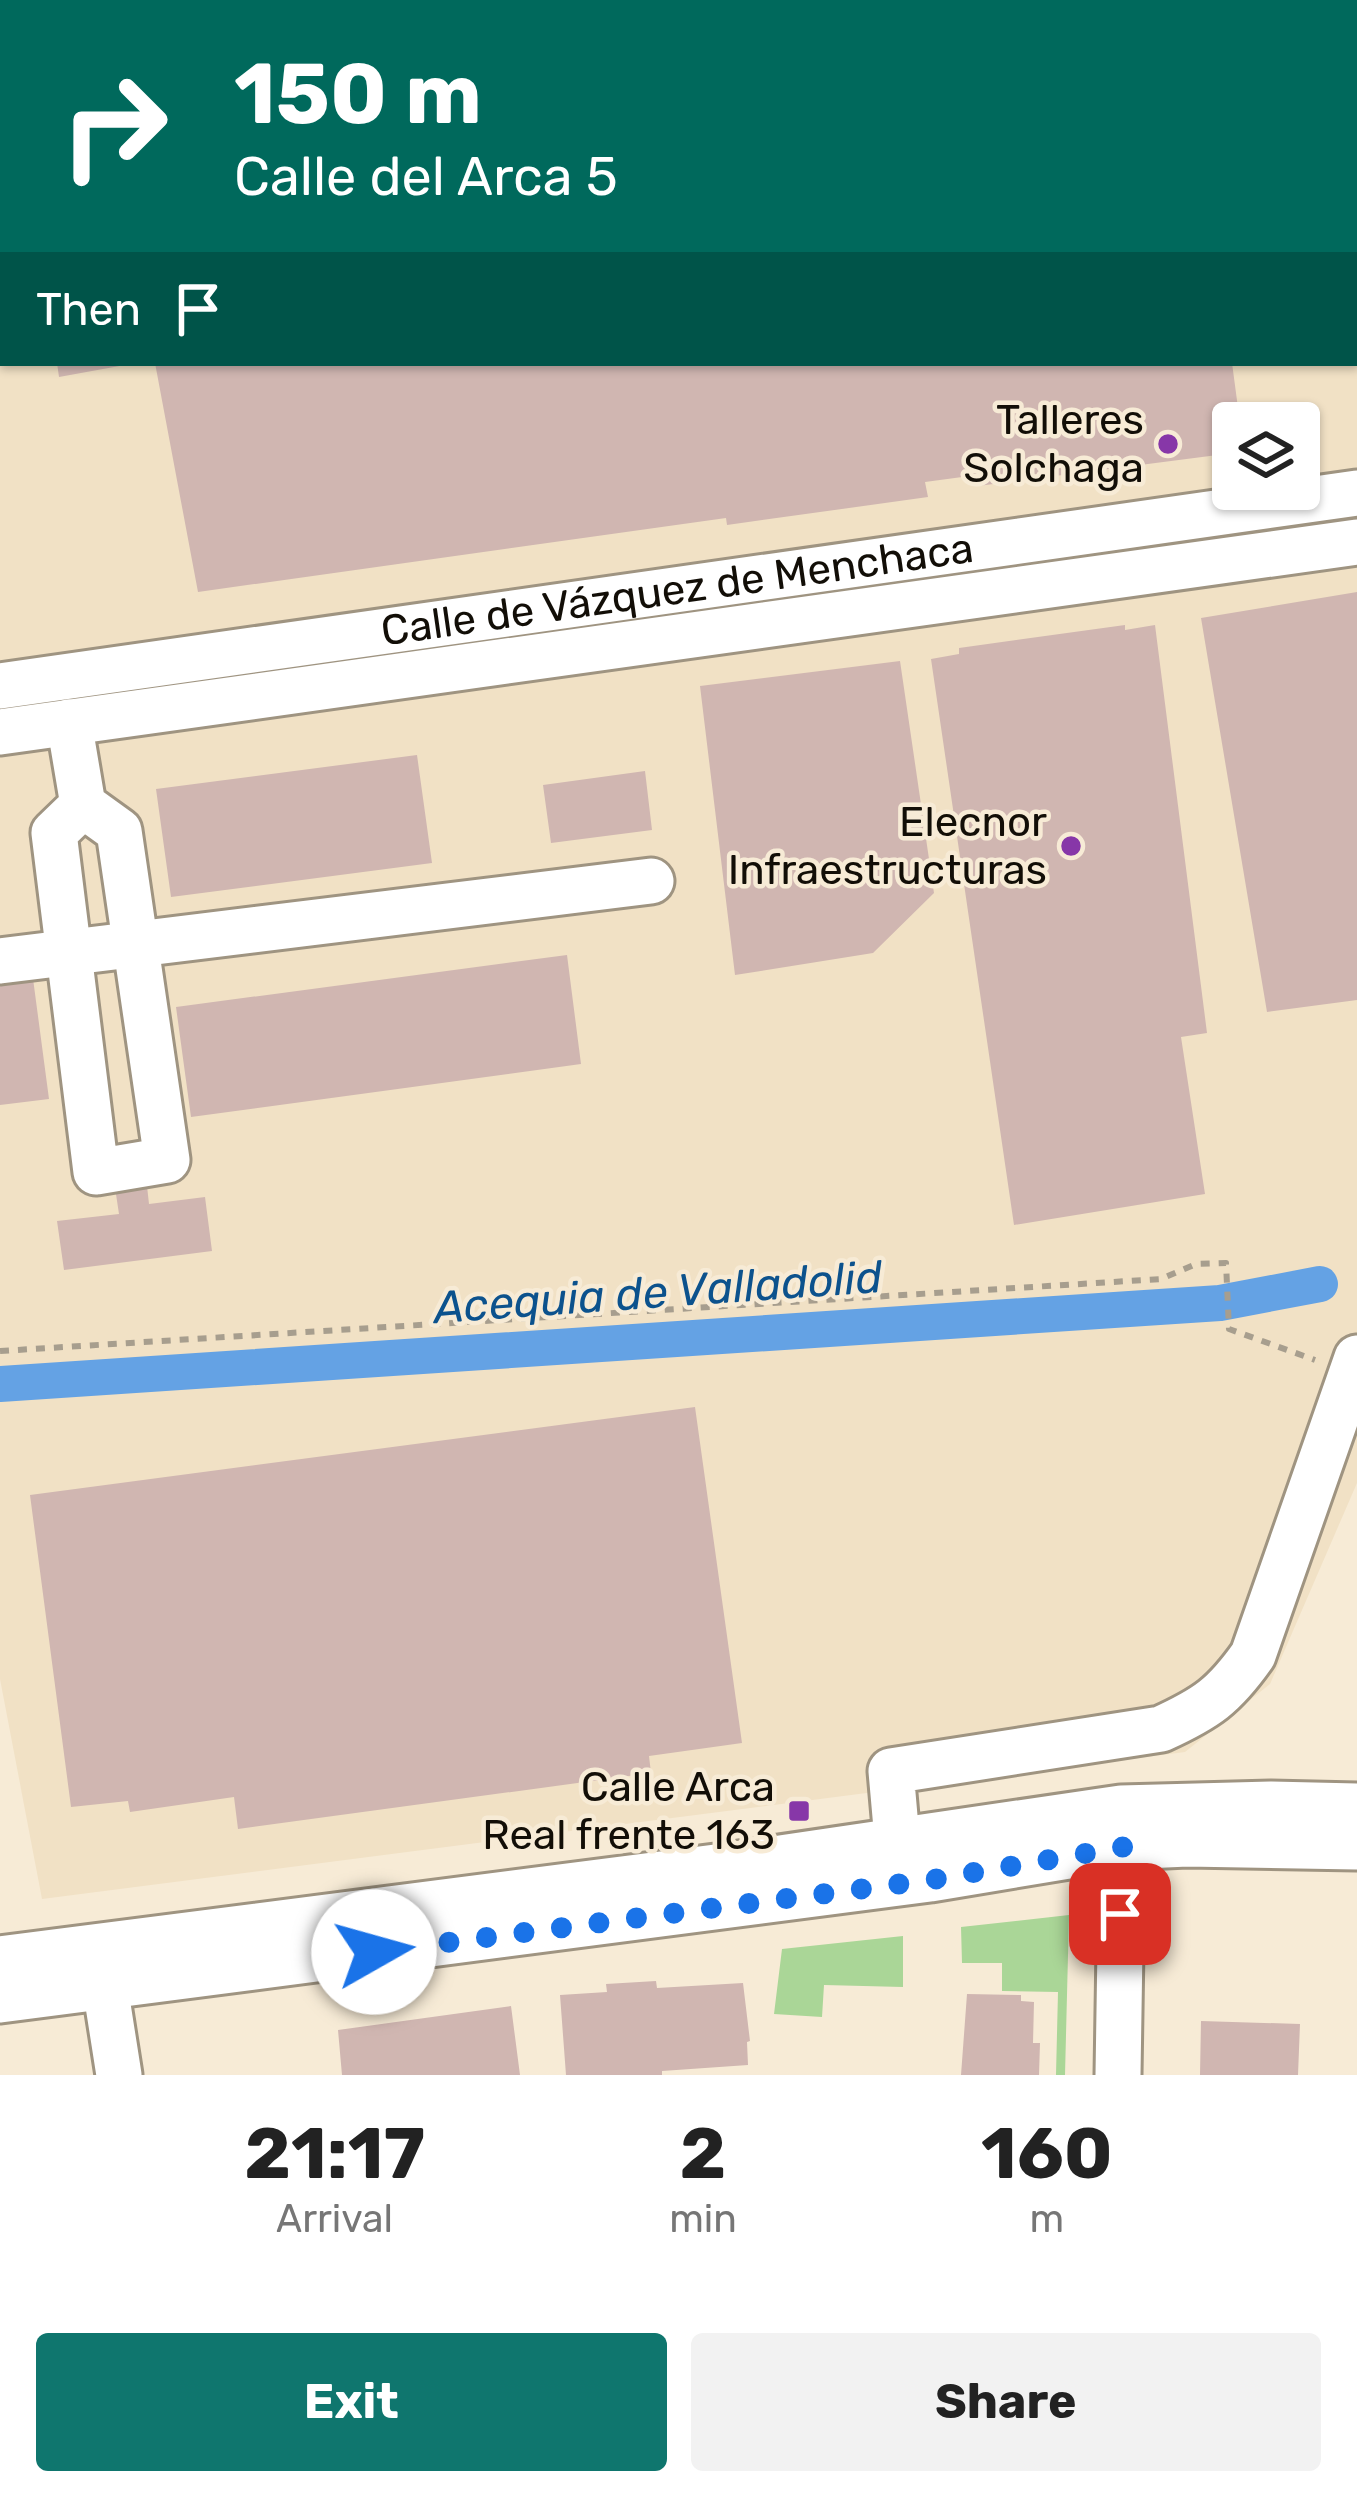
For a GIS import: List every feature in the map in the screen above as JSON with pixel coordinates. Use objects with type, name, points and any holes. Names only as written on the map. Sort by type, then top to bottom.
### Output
[{"type":"street","name":"Calle de Vázquez de Menchaca","points":[[0,686],[1357,493]]},
{"type":"street","name":"Calle de Vázquez de Menchaca","points":[[0,732],[1357,542]]},
{"type":"street","points":[[69,722],[85,823],[135,944],[167,1160],[96,1172],[67,952],[85,823]]},
{"type":"street","points":[[0,961],[651,881]]},
{"type":"street","points":[[897,1839],[891,1771],[1161,1729],[1227,1692],[1253,1655],[1356,1362]]},
{"type":"street","points":[[0,1959],[740,1864],[897,1839],[1122,1827],[1271,1804],[1357,1806]]},
{"type":"street","points":[[1118,2075],[1122,1827]]},
{"type":"street","points":[[0,2000],[930,1880],[1122,1827],[1187,1844],[1357,1847]]},
{"type":"street","points":[[105,1986],[119,2075]]},
{"type":"path","points":[[0,1351],[1162,1279],[1196,1264],[1226,1263],[1229,1329],[1330,1365],[1356,1362]]},
{"type":"shaded area","points":[[0,366],[1357,366],[1357,1483],[1270,1684],[1185,1752],[42,1899],[0,1679]]},
{"type":"green space","points":[[1069,1915],[1065,2075],[1056,2075],[1058,1992],[1002,1991],[1002,1963],[962,1963],[961,1927]]},
{"type":"green space","points":[[903,1936],[903,1987],[824,1985],[822,2017],[774,2014],[782,1949]]},
{"type":"building","points":[[57,366],[120,366],[59,377]]},
{"type":"building","points":[[156,366],[1232,366],[1237,402],[1212,402],[1212,456],[978,486],[977,475],[925,482],[928,497],[727,525],[726,518],[198,592]]},
{"type":"building","points":[[1357,592],[1357,1000],[1267,1012],[1201,618]]},
{"type":"building","name":"Elecnor Infraestructuras","points":[[1125,625],[1125,630],[1155,625],[1207,1033],[1181,1037],[1205,1194],[1014,1225],[931,659],[959,654],[959,648]]},
{"type":"building","points":[[900,661],[934,893],[873,953],[735,975],[700,686]]},
{"type":"building","points":[[417,755],[432,863],[171,897],[156,789]]},
{"type":"building","points":[[645,771],[652,830],[551,843],[543,785]]},
{"type":"building","points":[[567,955],[581,1064],[191,1117],[176,1007]]},
{"type":"building","points":[[32,971],[49,1099],[0,1105],[0,975]]},
{"type":"building","points":[[146,1177],[149,1204],[205,1197],[212,1251],[64,1270],[57,1221],[119,1214],[114,1181]]},
{"type":"building","points":[[695,1407],[742,1743],[649,1756],[651,1773],[238,1829],[234,1797],[130,1812],[128,1801],[71,1807],[30,1495]]},
{"type":"building","points":[[656,1981],[657,1988],[743,1983],[748,2065],[662,2071],[662,2075],[566,2075],[560,1995],[607,1992],[606,1984]]},
{"type":"building","points":[[967,1994],[1021,1995],[1021,2001],[1034,2002],[1033,2043],[1040,2043],[1039,2075],[961,2075]]},
{"type":"building","points":[[511,2006],[520,2075],[342,2075],[338,2030]]},
{"type":"building","points":[[1201,2021],[1300,2024],[1298,2075],[1200,2075]]},
{"type":"waterway","name":"Acequia de Valladolid","points":[[0,1384],[1220,1303],[1320,1284]]},
{"type":"place","name":"Talleres Solchaga","points":[[1168,444]]},
{"type":"place","name":"Elecnor Infraestructuras","points":[[1071,846]]},
{"type":"place","name":"Calle Arca Real frente 163","points":[[799,1811]]},
{"type":"route","points":[[374,1952],[930,1880],[1123,1847],[1120,1914]]}]
